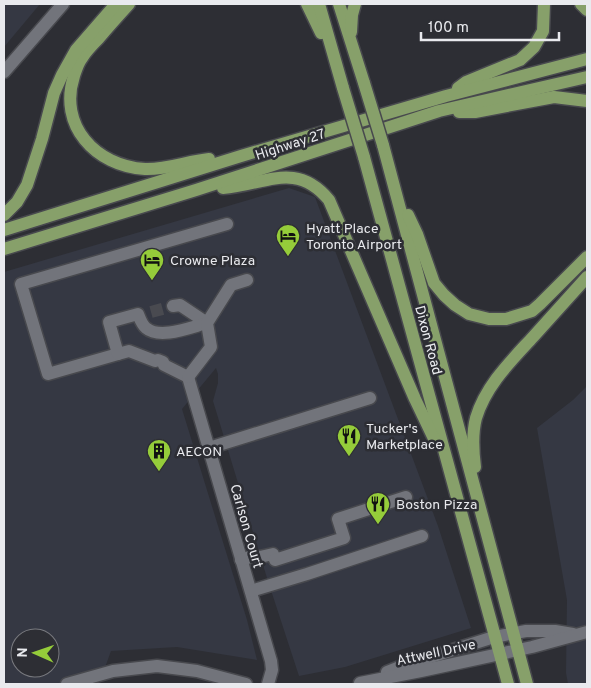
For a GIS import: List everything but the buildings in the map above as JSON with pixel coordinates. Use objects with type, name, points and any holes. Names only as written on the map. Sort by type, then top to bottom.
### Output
[{"type":"main road","points":[[4,216],[17,202],[27,185],[54,93],[62,75],[76,50],[116,4]]},
{"type":"main road","points":[[130,4],[82,58],[72,84],[70,98],[72,116],[85,142],[114,162],[145,169],[241,156]]},
{"type":"main road","points":[[307,4],[335,61]]},
{"type":"main road","name":"Dixon Road","points":[[319,4],[364,157],[508,684]]},
{"type":"main road","name":"Dixon Road","points":[[340,4],[383,145],[527,684]]},
{"type":"main road","points":[[350,39],[355,4]]},
{"type":"main road","points":[[446,96],[466,82],[520,60],[534,47],[543,31],[544,4]]},
{"type":"main road","points":[[581,4],[587,10]]},
{"type":"main road","name":"Highway 27","points":[[4,230],[241,156],[446,96],[587,59]]},
{"type":"main road","name":"Highway 27","points":[[4,249],[196,190],[439,111],[587,77]]},
{"type":"main road","points":[[439,111],[475,112],[554,98],[587,101]]},
{"type":"main road","points":[[196,190],[232,188],[266,179],[291,177],[311,182],[321,190],[329,200],[415,399],[450,474]]},
{"type":"main road","points":[[393,183],[417,234],[434,283],[455,305],[469,314],[506,319],[532,311],[587,257]]},
{"type":"main road","points":[[478,502],[473,441],[475,420],[480,405],[489,388],[508,364],[587,277]]},
{"type":"street","points":[[4,72],[63,4]]},
{"type":"street","points":[[227,224],[21,284],[48,374],[129,350],[188,376],[211,347],[207,323],[230,286],[247,280]]},
{"type":"street","points":[[173,306],[180,305],[207,323]]},
{"type":"street","points":[[118,354],[109,322],[144,313],[145,327],[153,332],[167,333],[207,323]]},
{"type":"street","name":"Carlson Court","points":[[188,376],[209,448],[247,558],[251,591],[271,661],[272,670],[268,684]]},
{"type":"street","points":[[209,448],[370,398]]},
{"type":"street","points":[[247,558],[260,557],[344,538],[338,519],[406,497]]},
{"type":"street","points":[[251,591],[422,536]]},
{"type":"street","name":"Attwell Drive","points":[[358,684],[402,666],[494,637],[526,631],[582,633]]},
{"type":"street","name":"Attwell Drive","points":[[358,684],[518,650],[582,633]]},
{"type":"street","points":[[67,684],[113,671],[157,666],[196,670],[239,683]]},
{"type":"shaded area","points":[[4,4],[40,4],[4,47]]},
{"type":"shaded area","points":[[289,188],[315,197],[438,526],[471,628],[345,667],[299,676],[213,401],[218,383],[216,368],[182,409],[247,620],[257,660],[177,647],[111,651],[99,684],[4,684],[4,272]]},
{"type":"shaded area","points":[[587,386],[587,684],[568,684],[566,673],[567,600],[537,428],[573,400]]},
{"type":"tunnel","points":[[151,312],[173,306]]},
{"type":"place","name":"Hyatt Place Toronto Airport","points":[[288,257]]},
{"type":"place","name":"Crowne Plaza","points":[[152,281]]},
{"type":"place","name":"Tucker's Marketplace","points":[[349,457]]},
{"type":"place","name":"AECON","points":[[159,472]]},
{"type":"place","name":"Boston Pizza","points":[[378,525]]}]
